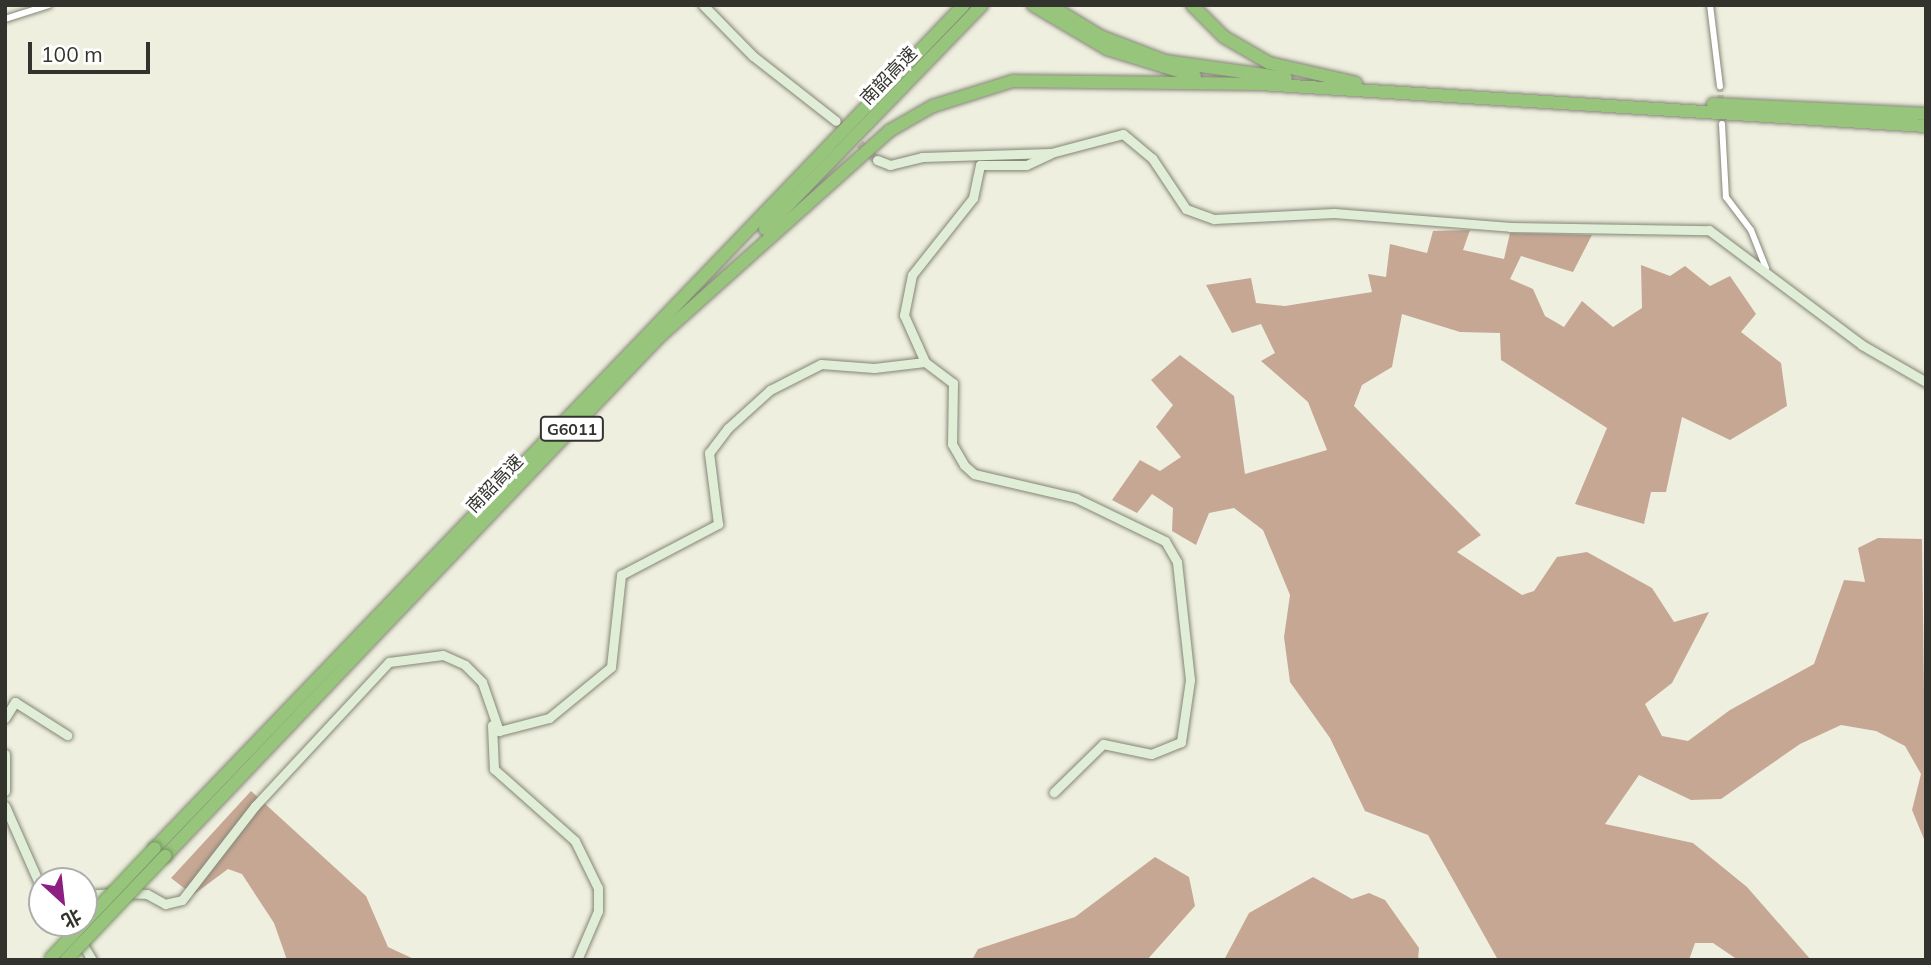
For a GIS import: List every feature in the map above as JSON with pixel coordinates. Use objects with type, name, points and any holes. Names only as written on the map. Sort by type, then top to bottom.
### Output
[{"type":"highway","points":[[875,97],[955,5]]},
{"type":"highway","name":"南韶高速","points":[[66,960],[160,852],[964,5]]},
{"type":"highway","name":"南韶高速","points":[[98,910],[160,852],[982,5]]},
{"type":"highway","points":[[1033,5],[1138,61],[1240,84]]},
{"type":"highway","points":[[1049,5],[1100,36],[1165,61],[1363,84],[1926,114]]},
{"type":"highway","points":[[1192,5],[1224,37],[1269,63],[1363,84]]},
{"type":"highway","points":[[659,337],[861,152],[933,106],[983,87],[1039,79],[1240,84],[1926,126]]},
{"type":"highway","name":"南韶高速","points":[[50,959],[71,937]]},
{"type":"street","points":[[5,19],[49,5]]},
{"type":"street","points":[[703,5],[752,56],[836,121]]},
{"type":"street","points":[[1710,5],[1720,86]]},
{"type":"street","points":[[1722,124],[1726,197],[1751,230],[1766,268]]},
{"type":"street","points":[[1054,792],[1103,744],[1151,754],[1181,742],[1191,680],[1177,562],[1165,541],[1076,498],[974,474],[952,444],[953,383],[925,362],[908,336],[905,293],[926,255],[973,198],[975,172],[988,163],[1026,165],[1051,153],[1123,134],[1152,158],[1186,209],[1214,219],[1334,213],[1510,227],[1709,230],[1766,268],[1816,313],[1926,382]]},
{"type":"street","points":[[877,160],[890,165],[922,157],[1051,153]]},
{"type":"street","points":[[492,725],[509,733],[549,718],[579,689],[603,678],[611,667],[621,575],[718,524],[709,453],[762,397],[821,364],[874,368],[925,362]]},
{"type":"street","points":[[98,895],[147,894],[165,904],[182,900],[255,806],[389,662],[443,655],[464,665],[482,682],[492,725],[494,769],[575,841],[598,888],[598,911],[577,960]]},
{"type":"street","points":[[5,718],[15,702],[67,735]]},
{"type":"street","points":[[5,754],[5,791]]},
{"type":"street","points":[[5,806],[32,867]]},
{"type":"street","points":[[78,937],[92,960]]},
{"type":"shaded area","points":[[1470,230],[1463,250],[1504,259],[1510,233],[1592,235],[1573,272],[1521,256],[1510,279],[1533,289],[1545,316],[1564,327],[1582,301],[1613,327],[1642,308],[1641,265],[1670,276],[1685,266],[1710,286],[1730,276],[1756,314],[1741,332],[1781,363],[1787,406],[1730,440],[1682,417],[1666,492],[1651,492],[1644,524],[1575,504],[1607,428],[1501,360],[1500,333],[1460,332],[1402,314],[1392,367],[1362,385],[1354,406],[1481,535],[1457,552],[1522,595],[1534,591],[1557,557],[1587,552],[1652,588],[1674,622],[1709,612],[1672,683],[1645,704],[1662,736],[1688,741],[1730,710],[1814,664],[1844,580],[1865,582],[1858,548],[1878,538],[1922,539],[1926,844],[1912,810],[1921,774],[1905,746],[1876,731],[1841,725],[1800,744],[1721,799],[1691,800],[1639,775],[1605,824],[1693,843],[1747,887],[1811,960],[1738,960],[1713,943],[1695,943],[1689,960],[1498,960],[1428,835],[1365,811],[1330,738],[1290,682],[1284,637],[1290,595],[1263,530],[1234,508],[1209,513],[1196,545],[1172,531],[1173,508],[1152,494],[1137,513],[1112,500],[1140,460],[1160,471],[1181,457],[1156,427],[1173,405],[1151,380],[1180,355],[1234,396],[1245,474],[1327,450],[1308,402],[1261,361],[1275,353],[1261,324],[1232,333],[1206,285],[1251,278],[1256,303],[1285,306],[1372,292],[1368,274],[1386,277],[1390,244],[1427,253],[1433,231]]},
{"type":"shaded area","points":[[251,791],[366,896],[388,947],[416,960],[287,960],[274,923],[242,874],[228,869],[193,895],[171,878]]},
{"type":"shaded area","points":[[1155,857],[1189,877],[1195,906],[1147,960],[972,960],[978,949],[1075,917]]},
{"type":"shaded area","points":[[1313,877],[1352,899],[1369,893],[1385,900],[1419,948],[1418,960],[1224,960],[1249,913]]},
{"type":"tunnel","points":[[1720,86],[1722,124]]},
{"type":"tunnel","points":[[850,134],[877,160]]}]
